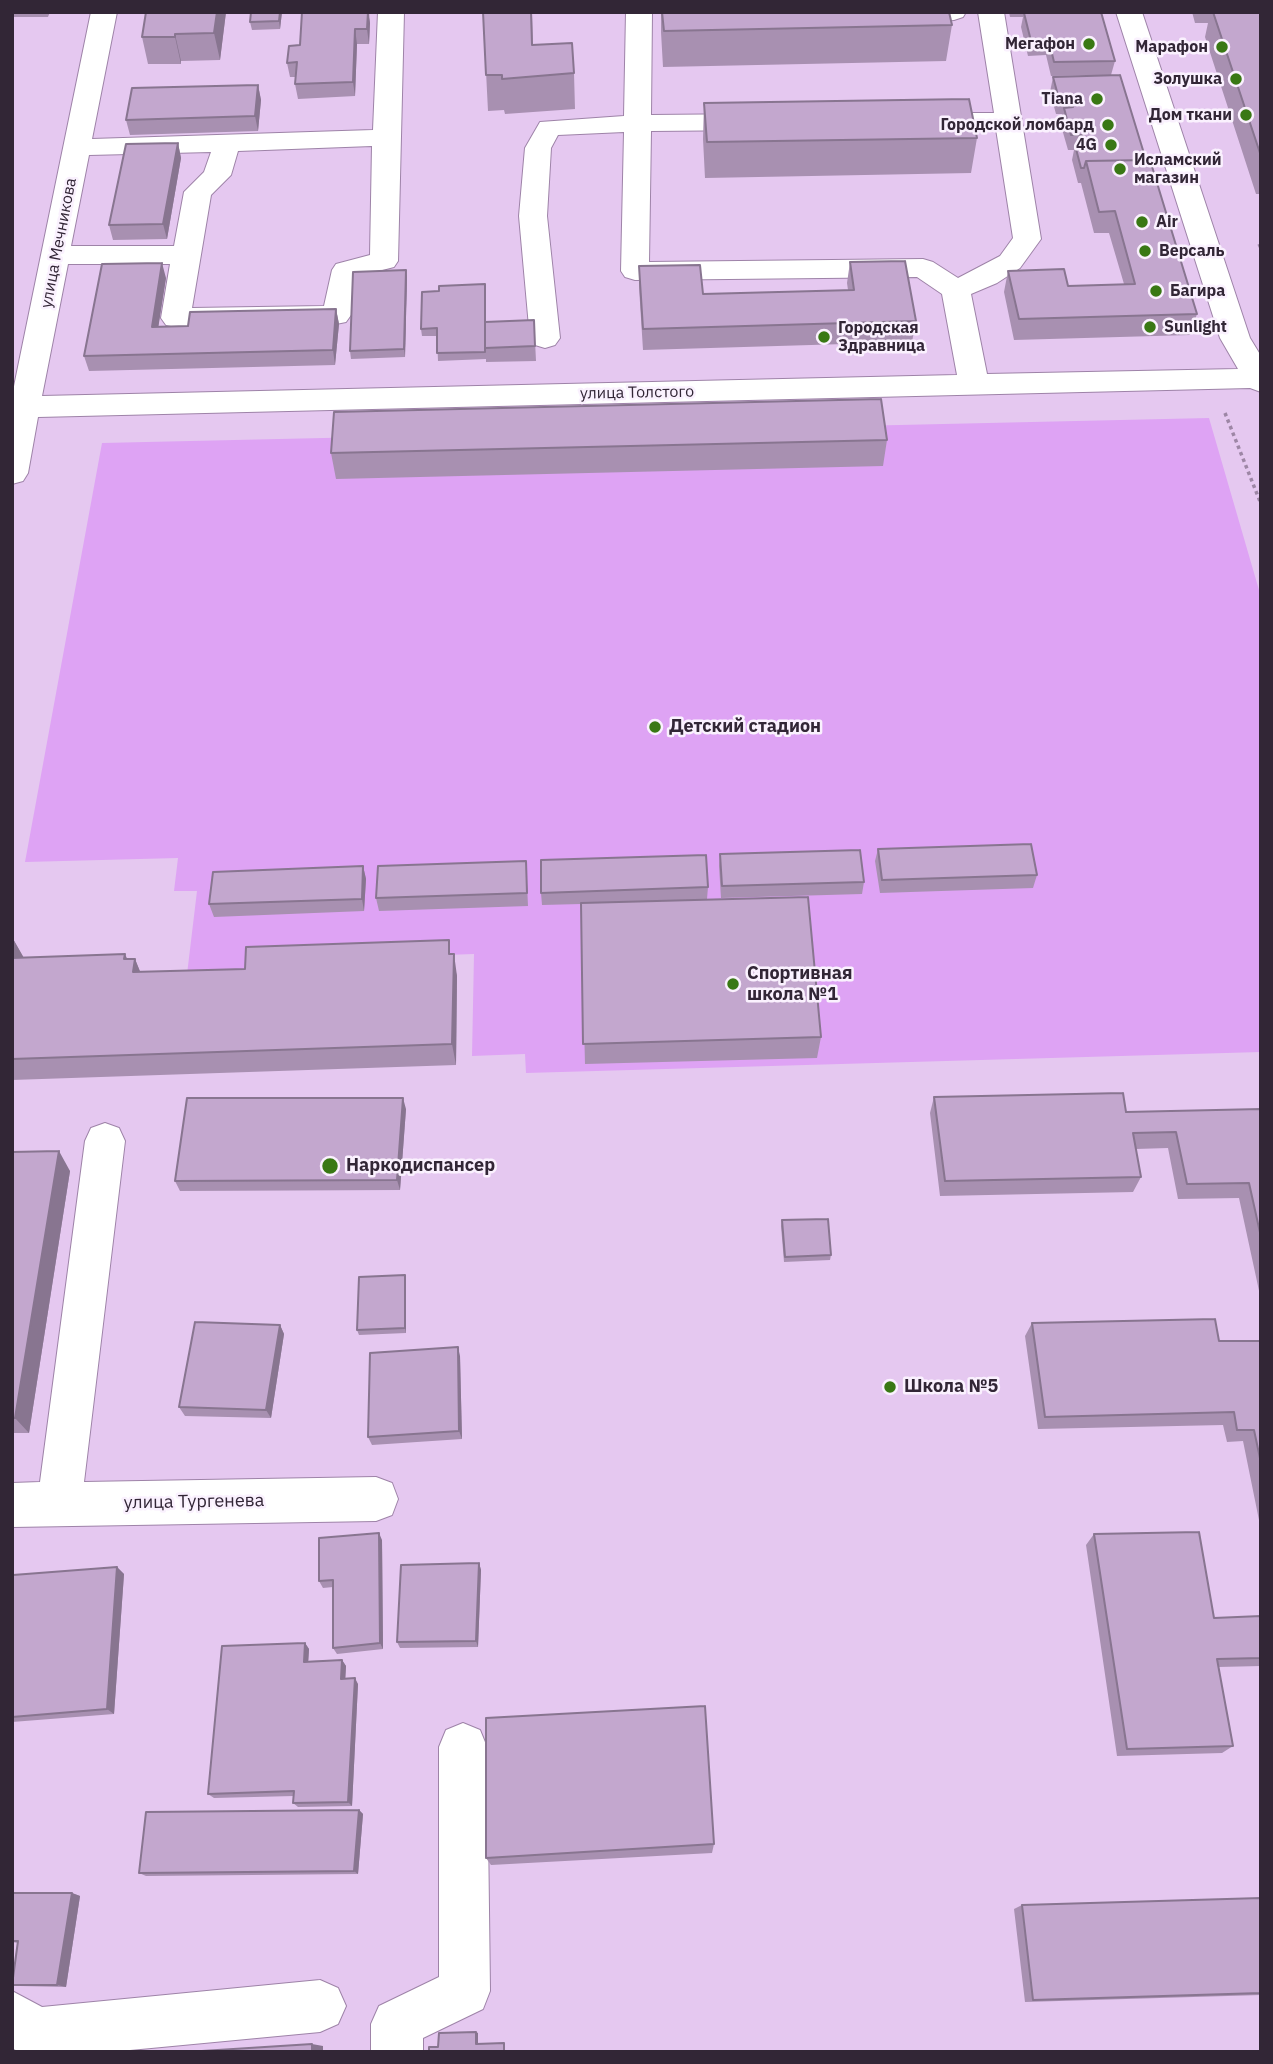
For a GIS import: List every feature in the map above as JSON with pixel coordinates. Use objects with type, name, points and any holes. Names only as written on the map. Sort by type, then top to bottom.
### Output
[{"type":"street","name":"улица Мечникова","points":[[12,474],[19,407],[57,255],[104,12]]},
{"type":"street","points":[[227,143],[217,175],[198,192],[176,318],[336,315],[346,270],[384,261],[391,12]]},
{"type":"street","points":[[878,12],[894,17],[954,12]]},
{"type":"street","points":[[956,290],[987,277],[1010,261],[1027,239],[991,12]]},
{"type":"street","points":[[1129,12],[1235,338],[1260,380]]},
{"type":"street","points":[[648,14],[639,123],[635,271],[923,268],[956,290],[974,385]]},
{"type":"street","points":[[899,122],[1009,121]]},
{"type":"street","points":[[545,338],[533,216],[538,148],[550,128],[639,123],[776,122]]},
{"type":"street","points":[[78,147],[386,138]]},
{"type":"street","points":[[57,255],[186,255]]},
{"type":"street","name":"улица Толстого","points":[[19,407],[1260,380]]},
{"type":"street","points":[[59,1504],[105,1140]]},
{"type":"street","name":"улица Тургенева","points":[[12,1504],[376,1499]]},
{"type":"street","points":[[397,2052],[397,2024],[465,1992],[463,1747]]},
{"type":"street","points":[[12,2017],[36,2033],[320,2006]]},
{"type":"path","points":[[1225,413],[1261,504]]},
{"type":"shaded area","name":"Детский стадион","points":[[1209,418],[1261,597],[1261,1052],[526,1073],[525,1054],[472,1056],[474,954],[253,962],[251,989],[185,991],[197,891],[174,891],[178,858],[25,862],[102,443]]},
{"type":"building","points":[[146,12],[217,12],[214,33],[142,37]]},
{"type":"building","points":[[251,12],[280,12],[279,21],[250,22]]},
{"type":"building","points":[[302,12],[368,12],[367,29],[355,29],[353,82],[295,84],[297,62],[287,63],[289,46],[300,45]]},
{"type":"building","points":[[483,12],[531,12],[532,45],[572,43],[574,73],[502,79],[502,75],[486,75]]},
{"type":"building","points":[[662,12],[949,12],[952,25],[664,31]]},
{"type":"building","points":[[1101,12],[1115,61],[1054,62],[1049,41],[1031,41],[1024,13]]},
{"type":"building","points":[[1213,12],[1261,12],[1261,156]]},
{"type":"building","points":[[1120,75],[1146,160],[1086,161],[1084,168],[1081,168],[1075,145],[1085,145],[1084,140],[1082,135],[1071,135],[1064,108],[1073,107],[1071,99],[1059,99],[1053,77]]},
{"type":"building","points":[[258,85],[255,116],[126,120],[132,88]]},
{"type":"building","points":[[969,99],[977,138],[707,142],[704,103]]},
{"type":"building","points":[[178,143],[163,224],[109,225],[126,144]]},
{"type":"building","points":[[1150,160],[1197,314],[1019,319],[1008,271],[1064,269],[1068,286],[1135,284],[1115,211],[1099,212],[1086,161]]},
{"type":"building","points":[[905,261],[916,321],[643,329],[639,266],[700,265],[703,294],[854,290],[850,262]]},
{"type":"building","points":[[162,263],[152,327],[188,326],[190,312],[336,309],[333,350],[84,356],[102,264]]},
{"type":"building","points":[[406,270],[404,349],[350,351],[353,272]]},
{"type":"building","points":[[485,284],[485,352],[437,353],[437,328],[421,329],[422,292],[439,291],[439,286]]},
{"type":"building","points":[[534,320],[535,346],[485,348],[485,322]]},
{"type":"building","points":[[881,399],[887,440],[331,453],[334,412]]},
{"type":"building","points":[[1031,844],[1037,875],[882,880],[878,849]]},
{"type":"building","points":[[860,850],[864,882],[722,886],[720,854]]},
{"type":"building","points":[[706,855],[708,887],[541,893],[541,860]]},
{"type":"building","points":[[526,861],[527,893],[376,898],[378,866]]},
{"type":"building","points":[[363,866],[362,899],[209,904],[213,872]]},
{"type":"building","points":[[808,897],[821,1037],[583,1044],[581,903]]},
{"type":"building","points":[[449,940],[449,954],[454,954],[452,1044],[12,1059],[12,958],[125,954],[124,959],[135,959],[133,972],[245,969],[246,947]]},
{"type":"building","points":[[1123,1093],[1126,1112],[1261,1109],[1261,1237],[1249,1183],[1187,1184],[1176,1132],[1133,1133],[1141,1177],[945,1181],[934,1097]]},
{"type":"building","points":[[187,1098],[403,1098],[397,1180],[175,1181]]},
{"type":"building","points":[[59,1151],[15,1418],[12,1418],[12,1152]]},
{"type":"building","points":[[828,1219],[831,1255],[785,1257],[782,1220]]},
{"type":"building","points":[[405,1275],[405,1328],[357,1330],[359,1277]]},
{"type":"building","points":[[1215,1319],[1219,1341],[1261,1341],[1261,1463],[1254,1430],[1237,1430],[1234,1412],[1045,1417],[1032,1323]]},
{"type":"building","points":[[195,1322],[280,1325],[266,1410],[179,1407]]},
{"type":"building","points":[[458,1347],[459,1431],[368,1437],[370,1353]]},
{"type":"building","points":[[1199,1532],[1214,1618],[1261,1616],[1261,1658],[1217,1659],[1233,1746],[1127,1749],[1094,1534]]},
{"type":"building","points":[[379,1533],[380,1643],[333,1648],[333,1580],[319,1581],[319,1538]]},
{"type":"building","points":[[479,1563],[476,1641],[397,1642],[401,1565]]},
{"type":"building","points":[[117,1567],[107,1709],[12,1717],[13,1575]]},
{"type":"building","points":[[305,1643],[304,1662],[342,1660],[341,1679],[355,1678],[348,1802],[293,1803],[294,1791],[208,1794],[222,1646]]},
{"type":"building","points":[[705,1706],[714,1844],[486,1858],[486,1718]]},
{"type":"building","points":[[359,1810],[354,1871],[139,1873],[146,1812]]},
{"type":"building","points":[[12,1893],[72,1893],[57,1985],[12,1985],[18,1941],[12,1941]]},
{"type":"building","points":[[1261,1898],[1261,1993],[1033,2000],[1022,1905]]},
{"type":"building","points":[[476,2032],[476,2044],[504,2043],[504,2052],[429,2052],[429,2047],[438,2047],[439,2033]]},
{"type":"building","points":[[312,2044],[312,2052],[186,2052]]},
{"type":"place","name":"Мегафон","points":[[1089,44]]},
{"type":"place","name":"Марафон","points":[[1222,47]]},
{"type":"place","name":"Золушка","points":[[1236,79]]},
{"type":"place","name":"Tiana","points":[[1097,99]]},
{"type":"place","name":"Дом ткани","points":[[1246,115]]},
{"type":"place","name":"Городской ломбард","points":[[1108,125]]},
{"type":"place","name":"4G","points":[[1111,145]]},
{"type":"place","name":"Исламский магазин","points":[[1120,169]]},
{"type":"place","name":"Air","points":[[1142,222]]},
{"type":"place","name":"Версаль","points":[[1145,251]]},
{"type":"place","name":"Багира","points":[[1156,291]]},
{"type":"place","name":"Sunlight","points":[[1150,327]]},
{"type":"place","name":"Городская Здравница","points":[[824,337]]},
{"type":"place","name":"Детский стадион","points":[[655,727]]},
{"type":"place","name":"Спортивная школа №1","points":[[733,984]]},
{"type":"place","name":"Наркодиспансер","points":[[330,1166]]},
{"type":"place","name":"Школа №5","points":[[890,1387]]}]
